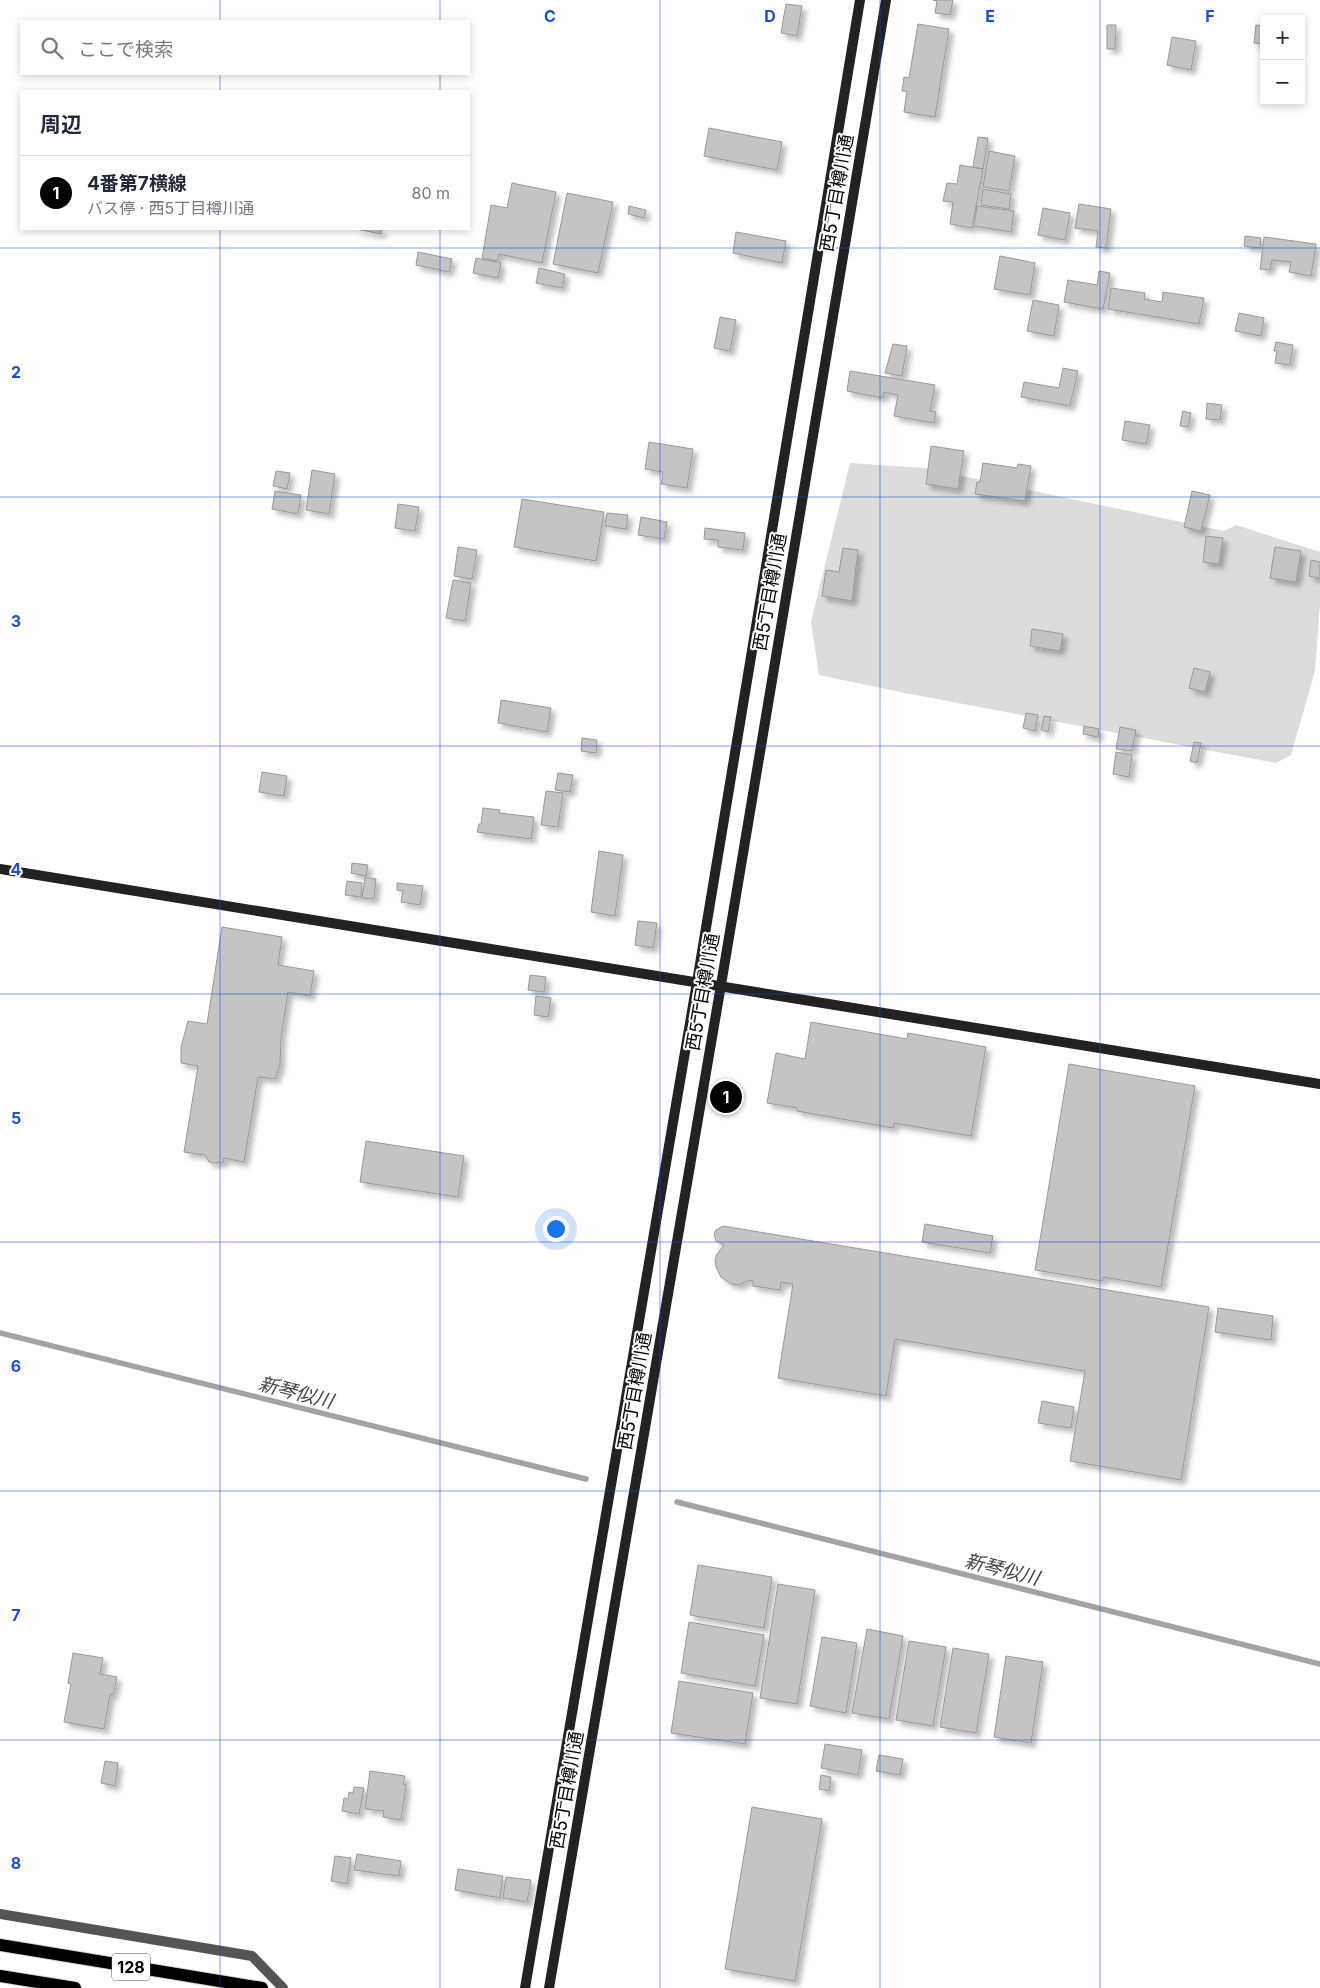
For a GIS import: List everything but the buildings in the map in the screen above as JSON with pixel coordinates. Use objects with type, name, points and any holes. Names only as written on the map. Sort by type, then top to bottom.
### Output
[{"type":"main road","name":"西5丁目樽川通","points":[[525,1988],[860,0]]},
{"type":"main road","name":"西5丁目樽川通","points":[[549,1988],[886,0]]},
{"type":"main road","points":[[0,869],[1320,1084]]},
{"type":"main road","name":"128","points":[[0,1945],[262,1988]]},
{"type":"main road","points":[[0,1976],[75,1988]]},
{"type":"street","points":[[0,1914],[252,1956],[283,1988]]},
{"type":"shaded area","points":[[850,463],[924,468],[1224,531],[1236,525],[1320,552],[1320,604],[1315,671],[1291,755],[1276,763],[819,675],[811,622]]},
{"type":"waterway","name":"新琴似川","points":[[0,1333],[586,1479]]},
{"type":"waterway","name":"新琴似川","points":[[677,1502],[1320,1664]]},
{"type":"place","name":"4番第7横線","points":[[726,1097]]}]
